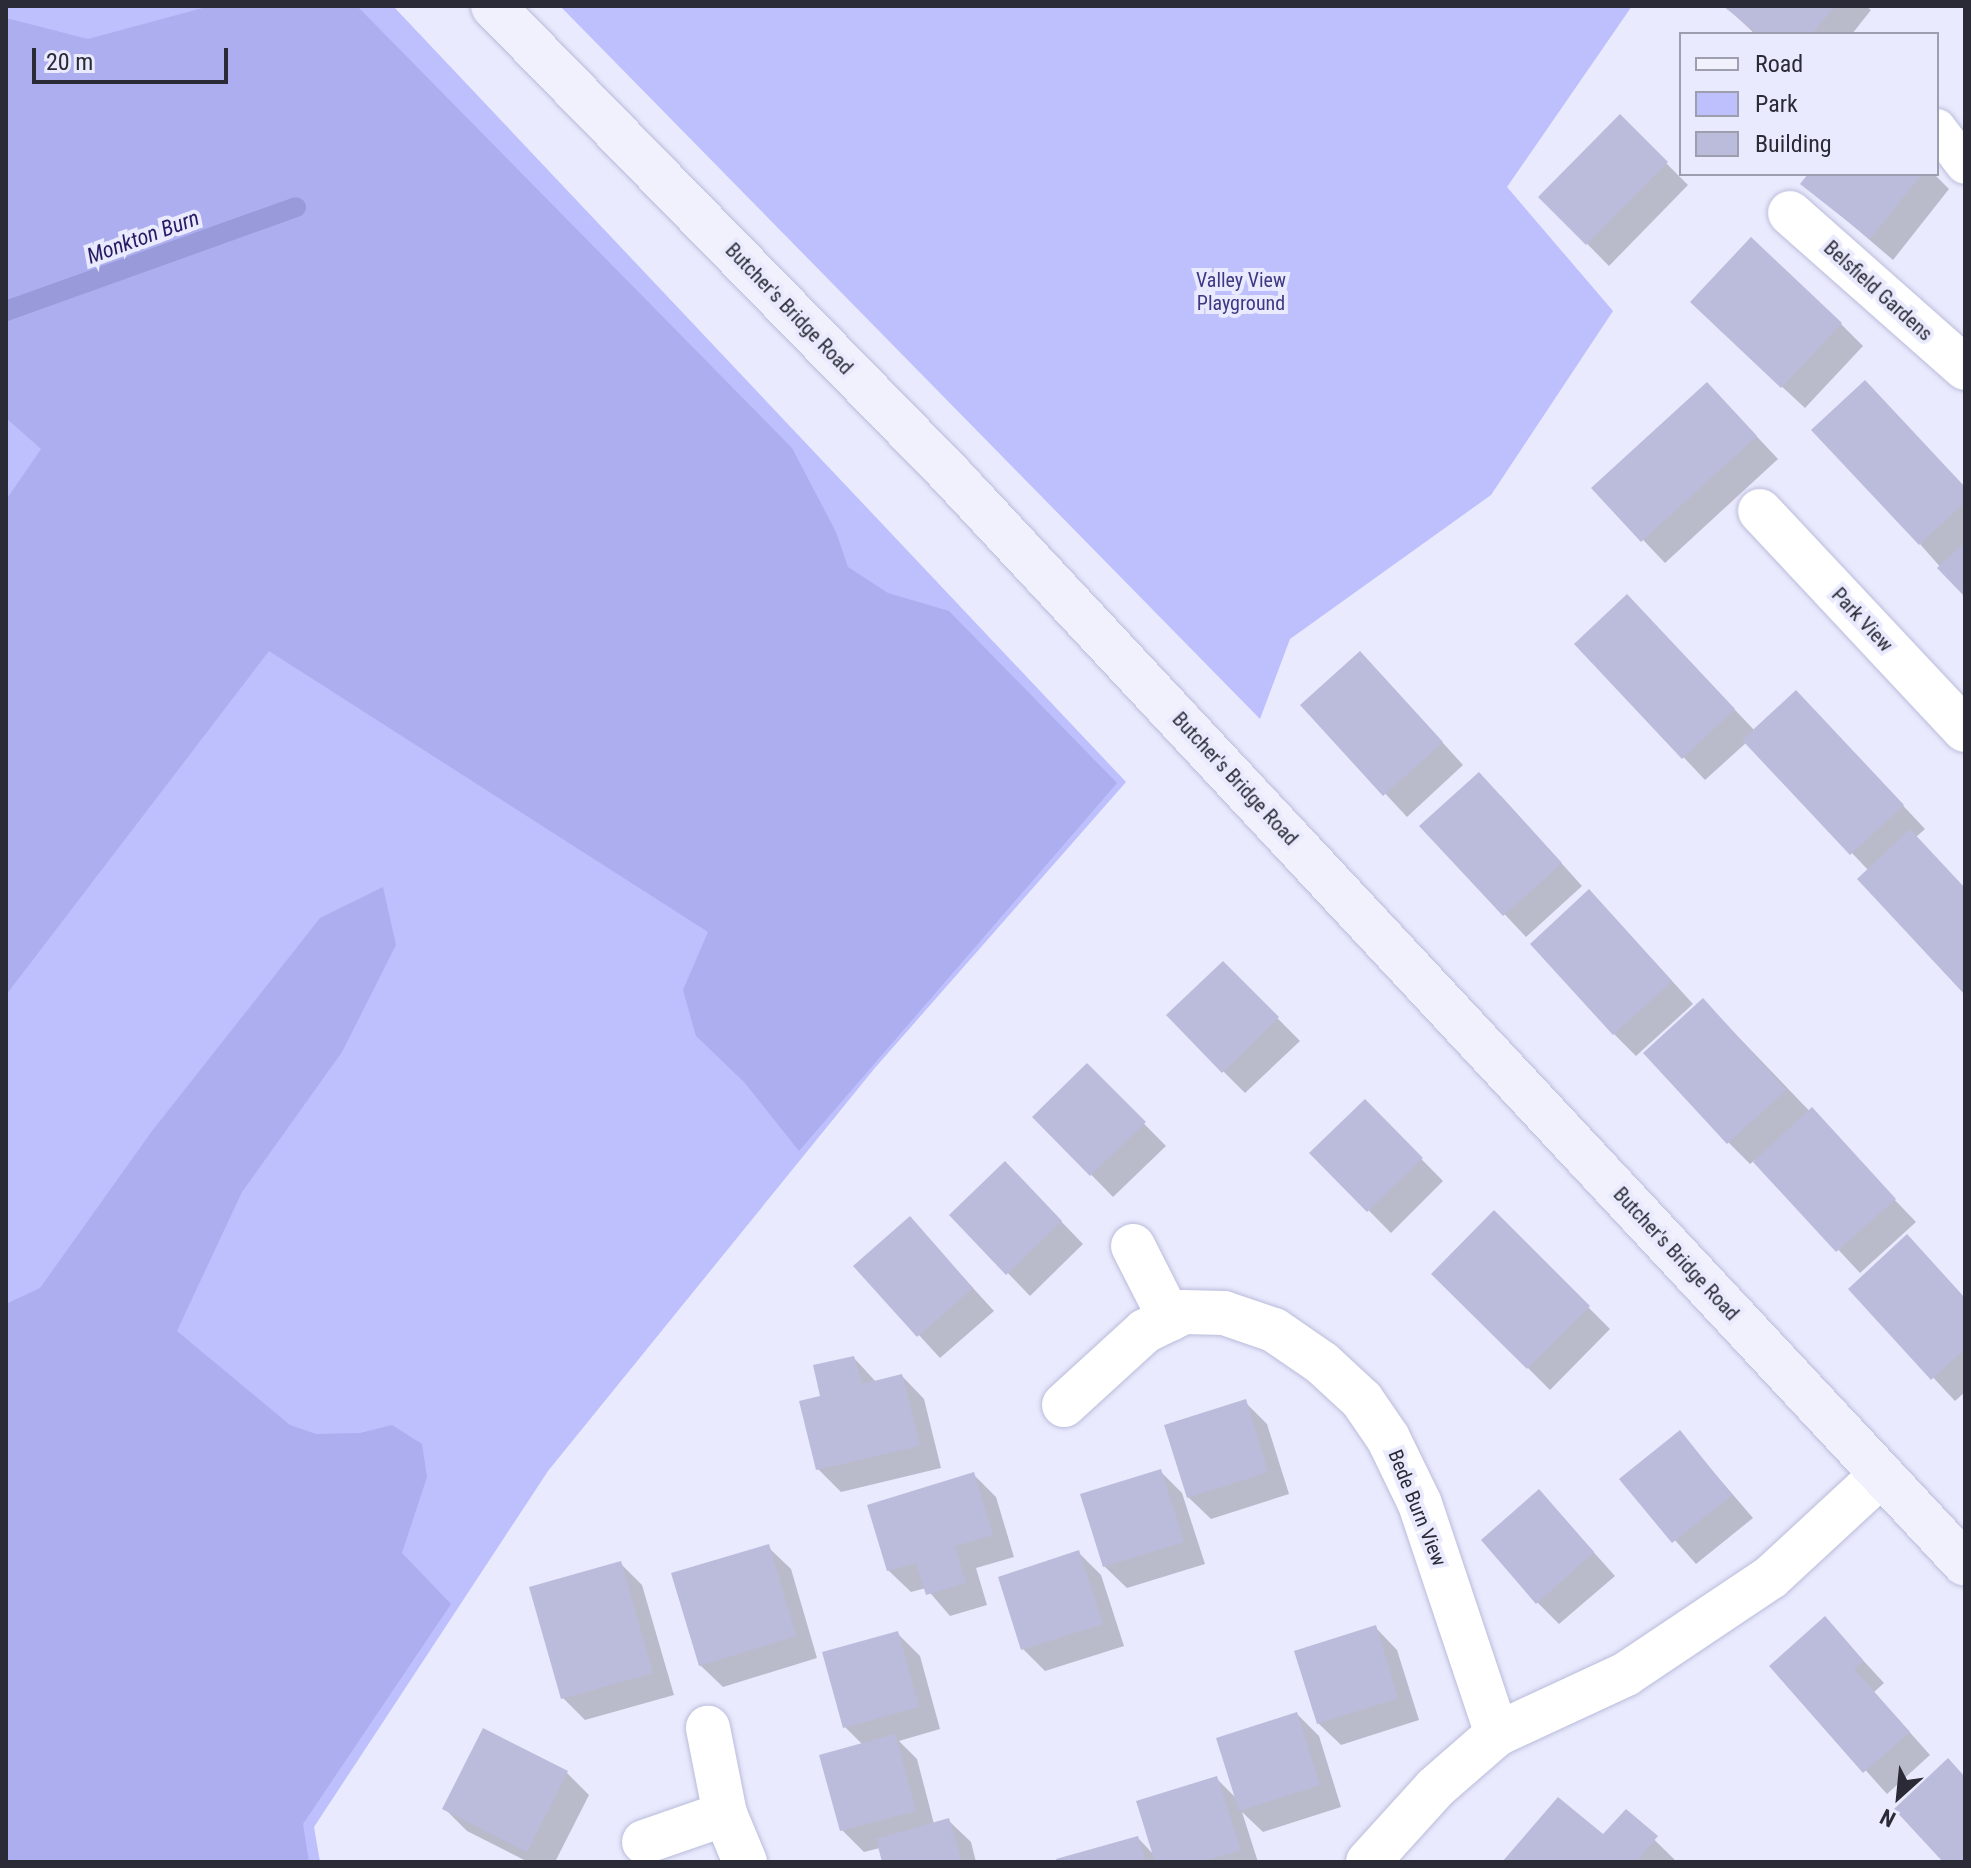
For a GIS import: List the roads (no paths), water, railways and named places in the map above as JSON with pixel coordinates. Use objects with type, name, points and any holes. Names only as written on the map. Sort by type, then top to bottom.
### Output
[{"type":"street","name":"Butcher's Bridge Road","points":[[493,6],[959,483],[1965,1564]]},
{"type":"street","name":"Belsfield Gardens","points":[[1790,213],[1965,368]]},
{"type":"street","name":"Park View","points":[[1760,511],[1965,730]]},
{"type":"street","points":[[1133,1246],[1170,1319]]},
{"type":"street","name":"Bede Burn View","points":[[1064,1405],[1145,1331],[1184,1312],[1224,1313],[1274,1330],[1362,1400],[1388,1438],[1420,1504],[1497,1734]]},
{"type":"street","points":[[1379,1858],[1435,1788],[1497,1734],[1626,1674],[1771,1577],[1881,1475]]},
{"type":"street","points":[[708,1728],[725,1814],[745,1862]]},
{"type":"street","points":[[644,1842],[725,1814]]},
{"type":"lane","points":[[1939,131],[1965,165]]},
{"type":"waterway","name":"Monkton Burn","points":[[6,311],[296,207]]},
{"type":"park label","name":"Valley View Playground","points":[[1241,292]]}]
